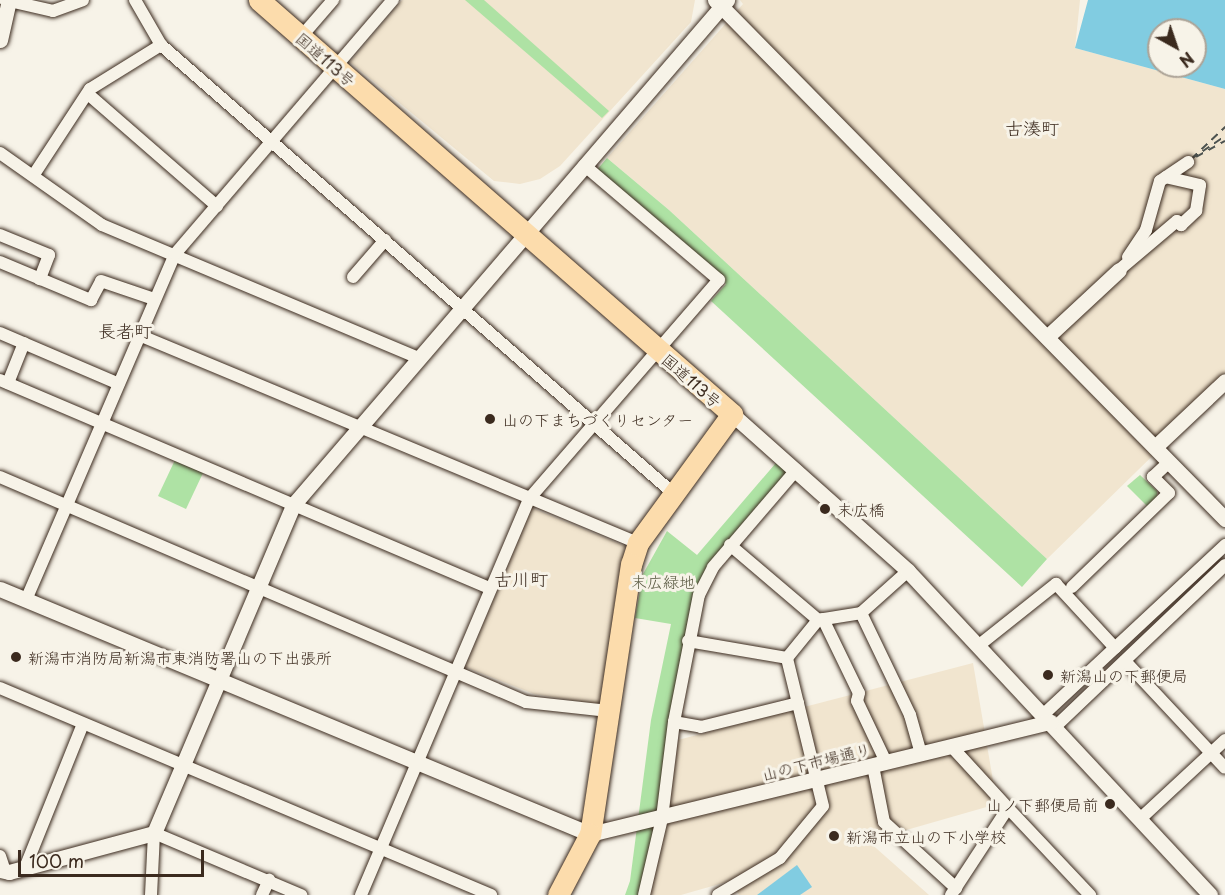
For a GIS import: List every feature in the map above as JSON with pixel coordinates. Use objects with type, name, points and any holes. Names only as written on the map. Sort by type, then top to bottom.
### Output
[{"type":"highway","name":"国道113号","points":[[259,0],[732,414],[638,543],[631,564],[590,834],[558,895]]},
{"type":"street","points":[[0,40],[7,0],[53,10],[83,0]]},
{"type":"street","points":[[135,0],[161,45],[673,493]]},
{"type":"street","points":[[301,37],[333,0]]},
{"type":"street","points":[[26,600],[175,254],[393,0]]},
{"type":"street","points":[[151,895],[154,833],[293,505],[463,310],[721,2],[1225,519]]},
{"type":"street","points":[[33,176],[88,94],[161,45]]},
{"type":"street","points":[[88,94],[217,206]]},
{"type":"street","points":[[0,153],[102,225],[419,358]]},
{"type":"street","points":[[1119,270],[1146,230],[1160,181],[1188,162]]},
{"type":"street","points":[[361,895],[489,588],[529,499],[719,280],[584,165]]},
{"type":"street","points":[[1047,338],[1119,270],[1177,220],[1181,225],[1196,211],[1200,186],[1166,177]]},
{"type":"street","points":[[0,235],[49,255],[40,279]]},
{"type":"street","points":[[353,277],[385,240]]},
{"type":"street","points":[[0,262],[91,300],[101,281],[154,299]]},
{"type":"street","points":[[0,333],[119,384]]},
{"type":"street","points":[[139,335],[638,543]]},
{"type":"street","points":[[24,343],[4,381],[489,588]]},
{"type":"street","points":[[1155,447],[1225,381]]},
{"type":"street","points":[[732,414],[908,571],[1210,895]]},
{"type":"street","points":[[1072,587],[1169,494],[1153,477],[1169,462]]},
{"type":"street","points":[[644,895],[662,818],[674,722],[688,641],[699,595],[713,567],[730,545],[796,470]]},
{"type":"street","points":[[0,477],[526,702],[609,711]]},
{"type":"street","points":[[1050,721],[1114,648],[1225,544]]},
{"type":"street","points":[[730,545],[821,620],[859,693],[857,701],[879,764],[884,822],[953,891],[1008,808]]},
{"type":"street","points":[[1050,721],[1125,661],[1225,565]]},
{"type":"street","points":[[787,658],[821,620],[861,613],[908,571]]},
{"type":"street","points":[[978,646],[1056,584],[1114,648]]},
{"type":"street","points":[[0,589],[590,834]]},
{"type":"street","points":[[861,613],[910,715],[921,754]]},
{"type":"street","points":[[688,641],[787,658]]},
{"type":"street","points":[[718,895],[780,858],[824,806],[787,658]]},
{"type":"street","points":[[1125,661],[1225,768]]},
{"type":"street","points":[[0,688],[382,847],[491,895]]},
{"type":"street","points":[[674,722],[701,727],[798,703]]},
{"type":"street","name":"山の下市場通り","points":[[590,834],[952,747],[1050,721]]},
{"type":"street","points":[[25,868],[83,724]]},
{"type":"street","points":[[1140,819],[1225,740]]},
{"type":"street","points":[[952,747],[1090,895]]},
{"type":"street","points":[[0,856],[3,871],[25,868],[154,833],[302,895]]},
{"type":"street","points":[[262,895],[269,880]]},
{"type":"shaded area","points":[[402,0],[695,0],[691,22],[560,166],[540,179],[520,184],[494,181],[350,62]]},
{"type":"shaded area","points":[[740,0],[1080,0],[1075,48],[1147,68],[1147,78],[1185,78],[1225,89],[1225,385],[1047,559],[669,210],[607,158],[743,4]]},
{"type":"shaded area","points":[[532,508],[625,546],[601,705],[534,694],[465,667]]},
{"type":"shaded area","points":[[973,663],[997,804],[868,841],[929,895],[739,895],[736,890],[772,869],[681,895],[649,895],[678,740]]},
{"type":"green space","points":[[465,0],[484,0],[609,111],[602,118]]},
{"type":"green space","points":[[607,158],[669,210],[1047,559],[1022,587],[711,301],[726,284],[596,171]]},
{"type":"green space","name":"末広緑地","points":[[781,457],[796,470],[730,545],[699,595],[644,895],[625,895],[630,881],[651,720],[671,624],[635,618],[643,574],[667,531],[697,555]]},
{"type":"green space","points":[[175,460],[203,473],[186,509],[158,496]]},
{"type":"green space","points":[[1140,475],[1157,491],[1157,498],[1148,507],[1127,486]]},
{"type":"water","points":[[1088,0],[1225,0],[1225,89],[1185,78],[1207,78],[1207,18],[1147,18],[1147,68],[1075,48]]},
{"type":"water","points":[[797,865],[812,887],[800,895],[757,895]]},
{"type":"ferry route","points":[[1191,159],[1225,127]]},
{"type":"ferry route","points":[[1191,159],[1225,136]]},
{"type":"ferry route","points":[[1196,157],[1225,141]]},
{"type":"place","name":"山の下まちづくりセンター","points":[[490,419]]},
{"type":"place","name":"末広橋","points":[[825,509]]},
{"type":"place","name":"新潟市消防局新潟市東消防署山の下出張所","points":[[16,657]]},
{"type":"place","name":"新潟山の下郵便局","points":[[1048,675]]},
{"type":"place","name":"山ノ下郵便局前","points":[[1110,804]]},
{"type":"place","name":"新潟市立山の下小学校","points":[[834,836]]},
{"type":"district","name":"古湊町","points":[[1032,128]]},
{"type":"district","name":"長者町","points":[[125,331]]},
{"type":"district","name":"古川町","points":[[521,579]]}]
